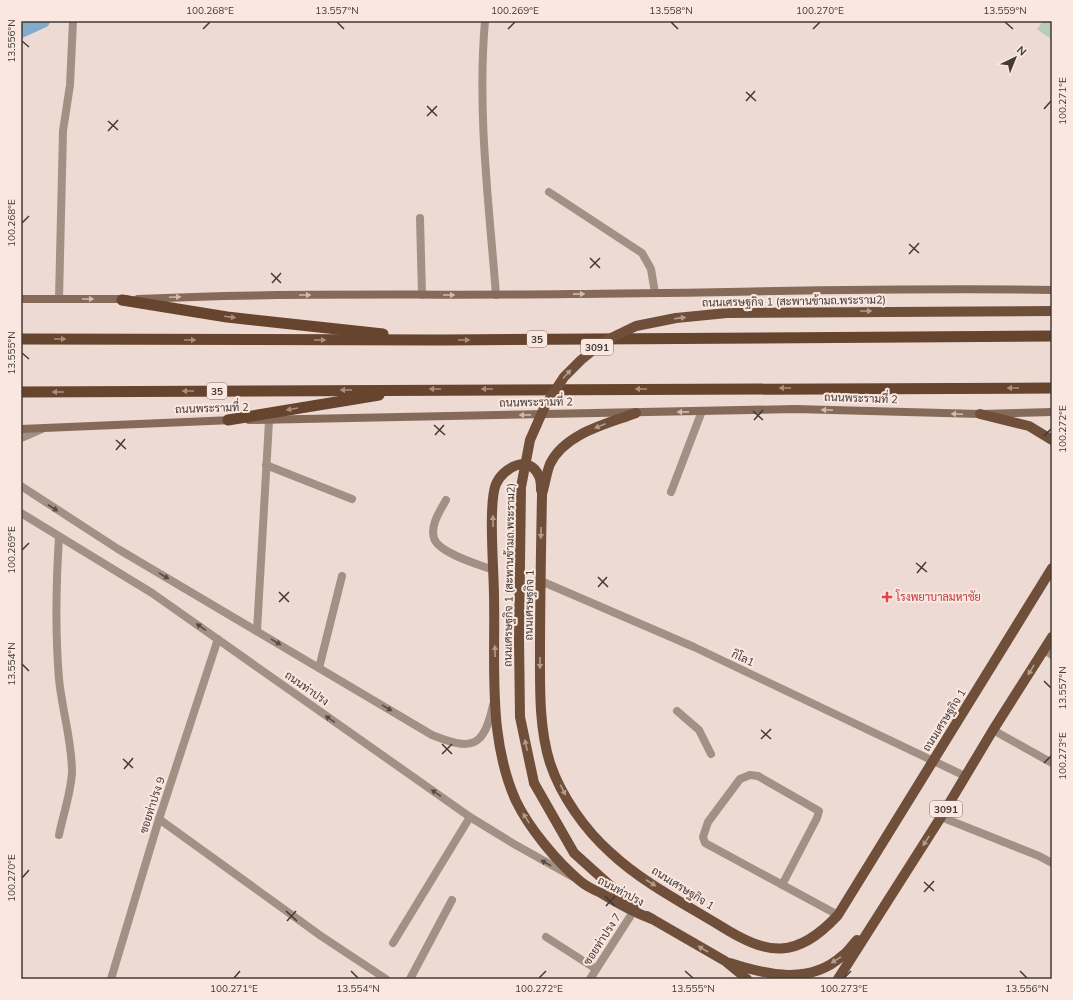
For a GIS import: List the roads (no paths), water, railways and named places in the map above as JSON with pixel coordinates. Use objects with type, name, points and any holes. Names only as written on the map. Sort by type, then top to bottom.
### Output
[{"type":"highway","points":[[122,300],[228,317],[442,340]]},
{"type":"highway","name":"35","points":[[21,339],[442,340],[1052,336]]},
{"type":"highway","name":"ถนนพระรามที่ 2","points":[[21,392],[413,389],[1052,388]]},
{"type":"highway","points":[[228,420],[413,389]]},
{"type":"main road","points":[[21,299],[122,300],[214,296],[496,295],[941,288],[1052,290]]},
{"type":"main road","name":"ถนนเศรษฐกิจ 1 (สะพานข้ามถ.พระราม2)","points":[[652,919],[626,901],[574,853],[534,783],[520,717],[519,639],[521,487],[530,440],[545,406],[564,378],[581,360],[603,342],[636,326],[676,318],[727,313],[1052,311]]},
{"type":"main road","name":"ถนนพระรามที่ 2","points":[[21,429],[228,420],[796,409],[980,414],[1052,412]]},
{"type":"main road","name":"ถนนเศรษฐกิจ 1","points":[[636,413],[589,431],[569,442],[551,464],[542,494],[540,686],[543,732],[550,763],[564,794],[584,825],[611,853],[648,881],[733,934],[754,944],[774,949],[790,948],[821,933],[838,915],[1052,568]]},
{"type":"main road","points":[[980,414],[1029,426],[1052,440]]},
{"type":"main road","name":"ถนนท่าปรง","points":[[542,494],[539,475],[532,467],[523,464],[511,466],[501,474],[495,486],[493,500],[497,728],[507,777],[516,802],[542,840],[580,882],[633,912],[652,919]]},
{"type":"main road","name":"3091","points":[[838,979],[873,922],[941,818],[993,730],[1048,652],[1052,637]]},
{"type":"main road","name":"3091","points":[[652,919],[725,961],[747,979]]},
{"type":"main road","points":[[725,961],[753,970],[773,974],[793,976],[809,973],[842,957],[873,922]]},
{"type":"street","points":[[58,299],[63,131],[70,85],[73,21]]},
{"type":"street","points":[[485,21],[482,55],[485,148],[496,295]]},
{"type":"street","points":[[549,192],[642,252],[651,269],[655,293]]},
{"type":"street","points":[[420,218],[422,295]]},
{"type":"street","points":[[671,492],[702,411]]},
{"type":"street","points":[[256,631],[269,420]]},
{"type":"street","points":[[21,438],[42,429]]},
{"type":"street","points":[[266,465],[352,499]]},
{"type":"street","name":"ถนนท่าปรง","points":[[21,486],[118,549],[432,736],[460,744],[472,744],[481,738],[487,731],[496,694]]},
{"type":"street","points":[[446,500],[436,519],[434,538],[439,546],[455,555],[494,570]]},
{"type":"street","name":"ถนนท่าปรง","points":[[21,513],[152,593],[470,817],[580,882]]},
{"type":"street","points":[[59,536],[56,586],[56,628],[59,680],[72,773],[59,834]]},
{"type":"street","points":[[318,668],[342,576]]},
{"type":"street","name":"กิโล1","points":[[541,582],[694,647],[965,776]]},
{"type":"street","name":"ซอยท่าปรง 9","points":[[111,979],[159,819],[218,639]]},
{"type":"street","points":[[676,712],[699,730],[711,754]]},
{"type":"street","points":[[993,730],[1052,763]]},
{"type":"street","points":[[782,885],[817,818],[819,811],[758,776],[750,775],[740,779],[708,822],[703,837],[705,843],[782,885],[838,915]]},
{"type":"street","points":[[393,943],[470,817]]},
{"type":"street","points":[[941,818],[1040,856],[1052,863]]},
{"type":"street","points":[[159,819],[321,936],[386,979]]},
{"type":"street","points":[[410,979],[452,900]]},
{"type":"street","name":"ซอยท่าปรง 7","points":[[590,979],[633,912]]},
{"type":"street","points":[[546,937],[596,969]]},
{"type":"waterway","points":[[21,31],[43,21]]},
{"type":"place","name":"โรงพยาบาลมหาชัย","points":[[887,597]]}]
